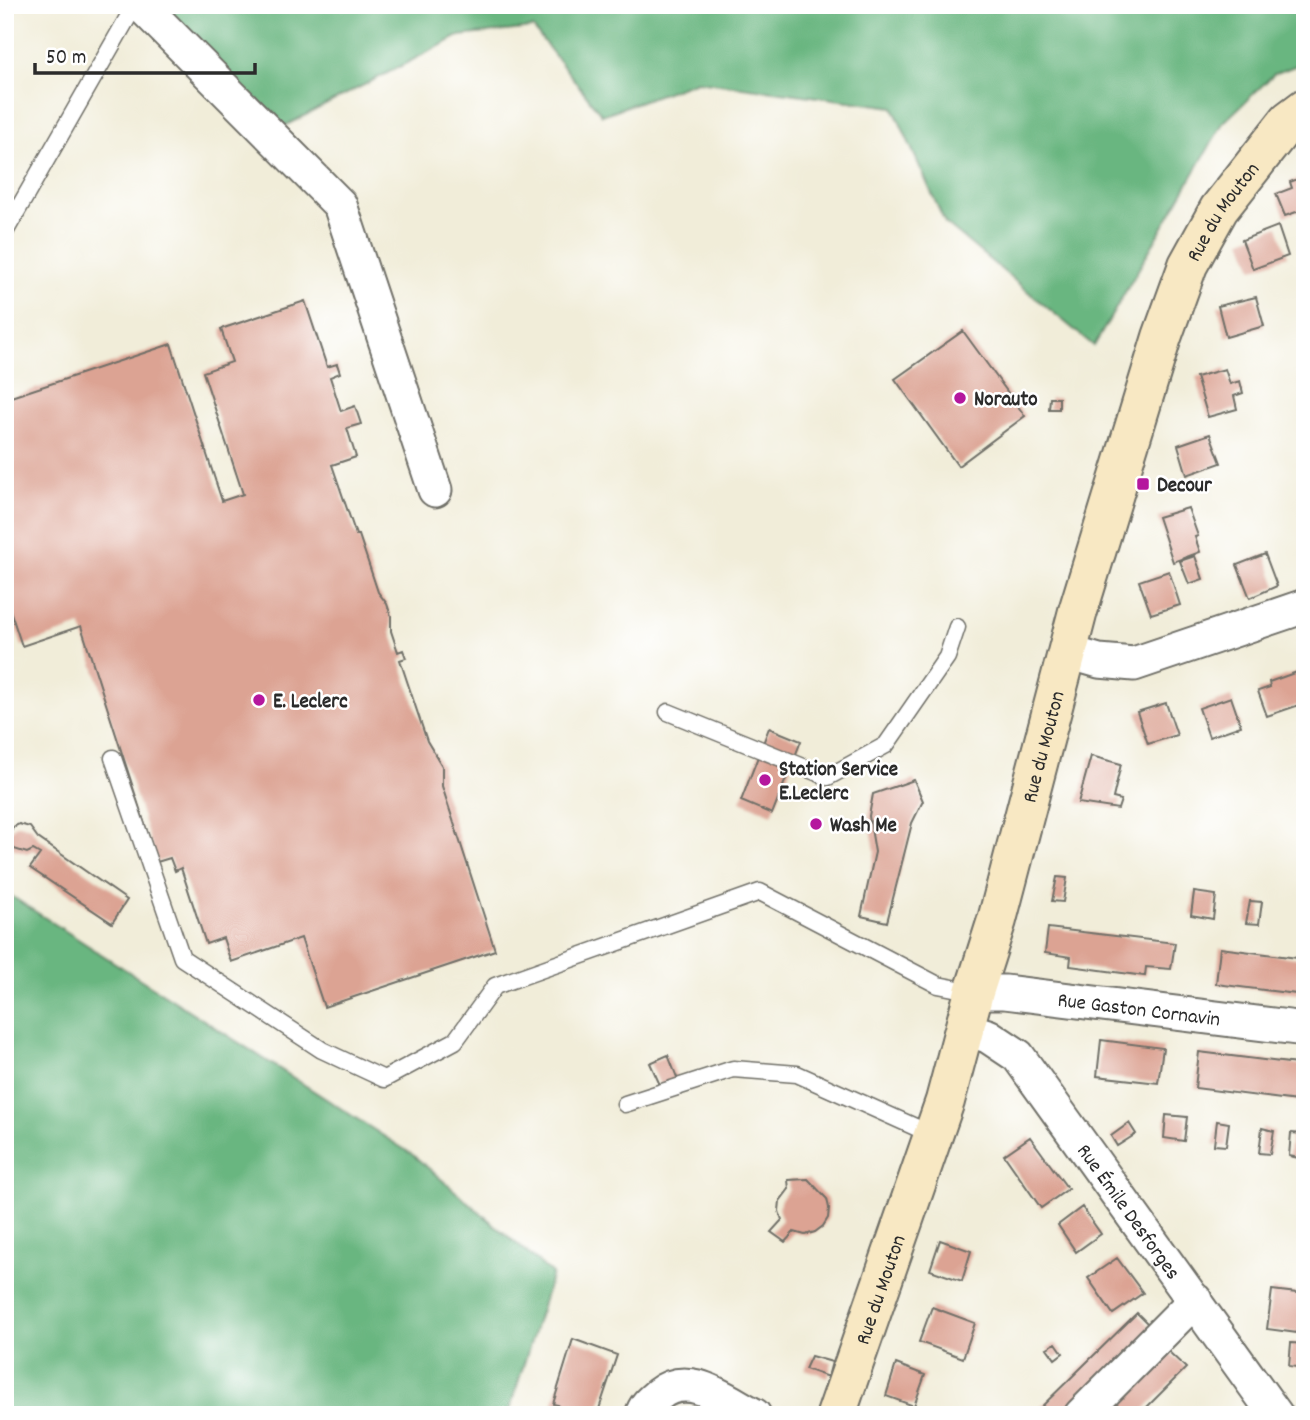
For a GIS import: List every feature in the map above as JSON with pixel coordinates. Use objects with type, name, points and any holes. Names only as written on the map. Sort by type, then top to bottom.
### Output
[{"type":"street","points":[[141,5],[340,205],[435,490]]},
{"type":"street","name":"Rue du Mouton","points":[[836,1415],[945,1101],[1104,525],[1158,349],[1188,265],[1219,209],[1289,120],[1305,107]]},
{"type":"street","points":[[1068,652],[1099,661],[1134,664],[1305,606]]},
{"type":"street","name":"Rue Gaston Cornavin","points":[[974,992],[1005,992],[1305,1029]]},
{"type":"street","name":"Rue Émile Desforges","points":[[964,1029],[988,1037],[1018,1056],[1276,1415]]},
{"type":"street","points":[[1081,1415],[1195,1300]]},
{"type":"street","points":[[642,1415],[645,1406],[668,1387],[696,1384],[754,1415]]},
{"type":"lane","points":[[5,232],[135,5]]},
{"type":"lane","points":[[668,712],[828,778],[886,745],[947,657],[957,627]]},
{"type":"lane","points":[[113,758],[182,958],[322,1050],[384,1079],[455,1041],[495,986],[760,892],[938,985],[974,992]]},
{"type":"lane","points":[[625,1104],[733,1069],[797,1074],[933,1135]]},
{"type":"green space","points":[[141,5],[1305,5],[1305,62],[1274,74],[1223,123],[1094,346],[945,223],[893,107],[697,81],[602,115],[533,28],[459,36],[269,134]]},
{"type":"green space","points":[[5,892],[413,1155],[552,1274],[508,1415],[7,1415]]},
{"type":"building","points":[[1305,176],[1305,209],[1285,216],[1276,194],[1292,188],[1290,182]]},
{"type":"building","points":[[1278,226],[1288,256],[1253,269],[1242,240]]},
{"type":"building","points":[[1256,297],[1264,326],[1226,337],[1218,306]]},
{"type":"building","name":"E. Leclerc","points":[[305,301],[327,367],[337,364],[340,373],[330,377],[341,411],[355,406],[361,424],[347,428],[356,457],[332,465],[378,592],[387,604],[391,616],[391,631],[398,652],[403,650],[406,658],[400,660],[427,741],[442,766],[442,786],[495,950],[324,1007],[301,938],[231,962],[223,938],[206,944],[181,868],[175,871],[170,858],[157,862],[81,626],[22,646],[5,595],[5,399],[171,344],[222,501],[243,494],[203,372],[232,362],[221,329]]},
{"type":"building","name":"Norauto","points":[[963,331],[1025,416],[958,466],[895,379]]},
{"type":"building","points":[[1225,369],[1230,384],[1240,381],[1243,393],[1234,396],[1237,409],[1208,417],[1196,377]]},
{"type":"building","points":[[1050,398],[1059,398],[1059,409],[1049,409]]},
{"type":"building","points":[[1210,434],[1221,463],[1187,475],[1178,445]]},
{"type":"building","points":[[1188,508],[1198,536],[1195,537],[1200,552],[1173,562],[1158,517]]},
{"type":"building","points":[[1265,554],[1277,586],[1250,598],[1237,565]]},
{"type":"building","points":[[1195,556],[1203,579],[1189,584],[1180,561]]},
{"type":"building","points":[[1169,571],[1180,605],[1151,614],[1139,581]]},
{"type":"building","points":[[1297,672],[1305,690],[1305,703],[1267,716],[1258,691],[1270,687],[1269,682]]},
{"type":"building","points":[[1231,697],[1241,726],[1209,737],[1199,708]]},
{"type":"building","points":[[1166,703],[1177,735],[1148,744],[1137,712]]},
{"type":"building","points":[[769,728],[801,741],[772,814],[741,801]]},
{"type":"building","points":[[1091,756],[1121,764],[1113,798],[1121,800],[1118,809],[1078,803]]},
{"type":"building","points":[[914,780],[923,801],[912,823],[887,922],[861,916],[875,852],[869,816],[873,794]]},
{"type":"building","points":[[19,824],[30,827],[38,838],[127,900],[112,923],[30,868],[40,854],[33,850],[27,853],[14,849],[8,837],[13,827]]},
{"type":"building","points":[[1057,877],[1067,878],[1063,902],[1052,901]]},
{"type":"building","points":[[1194,892],[1216,895],[1213,919],[1191,915]]},
{"type":"building","points":[[1250,901],[1262,902],[1259,924],[1246,923]]},
{"type":"building","points":[[1048,928],[1175,943],[1171,969],[1146,967],[1145,976],[1070,966],[1071,957],[1045,953]]},
{"type":"building","points":[[1220,948],[1305,959],[1305,995],[1216,984]]},
{"type":"building","points":[[1101,1040],[1163,1048],[1158,1083],[1097,1076]]},
{"type":"building","points":[[1199,1052],[1305,1065],[1305,1102],[1195,1088]]},
{"type":"building","points":[[668,1055],[678,1080],[660,1085],[650,1063]]},
{"type":"building","points":[[1166,1115],[1187,1117],[1184,1141],[1164,1138]]},
{"type":"building","points":[[1217,1121],[1229,1123],[1226,1146],[1214,1145]]},
{"type":"building","points":[[1129,1123],[1136,1134],[1117,1146],[1111,1136]]},
{"type":"building","points":[[1262,1128],[1274,1131],[1270,1154],[1259,1153]]},
{"type":"building","points":[[1291,1133],[1303,1134],[1299,1158],[1289,1156]]},
{"type":"building","points":[[1030,1137],[1068,1189],[1041,1208],[1004,1155]]},
{"type":"building","points":[[808,1179],[827,1199],[828,1218],[815,1232],[805,1235],[794,1232],[785,1242],[771,1232],[782,1220],[780,1201],[789,1189],[788,1180]]},
{"type":"building","points":[[1082,1207],[1101,1234],[1076,1252],[1058,1225]]},
{"type":"building","points":[[940,1240],[971,1251],[962,1281],[930,1270]]},
{"type":"building","points":[[1117,1258],[1143,1293],[1113,1314],[1088,1278]]},
{"type":"building","points":[[1272,1290],[1305,1294],[1305,1334],[1267,1329]]},
{"type":"building","points":[[932,1307],[975,1323],[963,1358],[919,1342]]},
{"type":"building","points":[[1137,1313],[1154,1330],[1068,1415],[1033,1415]]},
{"type":"building","points":[[573,1339],[617,1355],[597,1415],[555,1415],[558,1405],[553,1404]]},
{"type":"building","points":[[1056,1343],[1063,1353],[1055,1359],[1047,1348]]},
{"type":"building","points":[[1291,1343],[1305,1344],[1305,1368],[1289,1366]]},
{"type":"building","points":[[1168,1351],[1186,1368],[1139,1415],[1103,1415]]},
{"type":"building","points":[[811,1356],[832,1362],[828,1377],[805,1369]]},
{"type":"building","points":[[896,1364],[925,1375],[914,1406],[886,1396]]},
{"type":"place","name":"Norauto","points":[[960,398]]},
{"type":"place","name":"Decour","points":[[1143,484]]},
{"type":"place","name":"E. Leclerc","points":[[259,700]]},
{"type":"place","name":"Station Service E.Leclerc","points":[[765,780]]},
{"type":"place","name":"Wash Me","points":[[816,824]]}]
